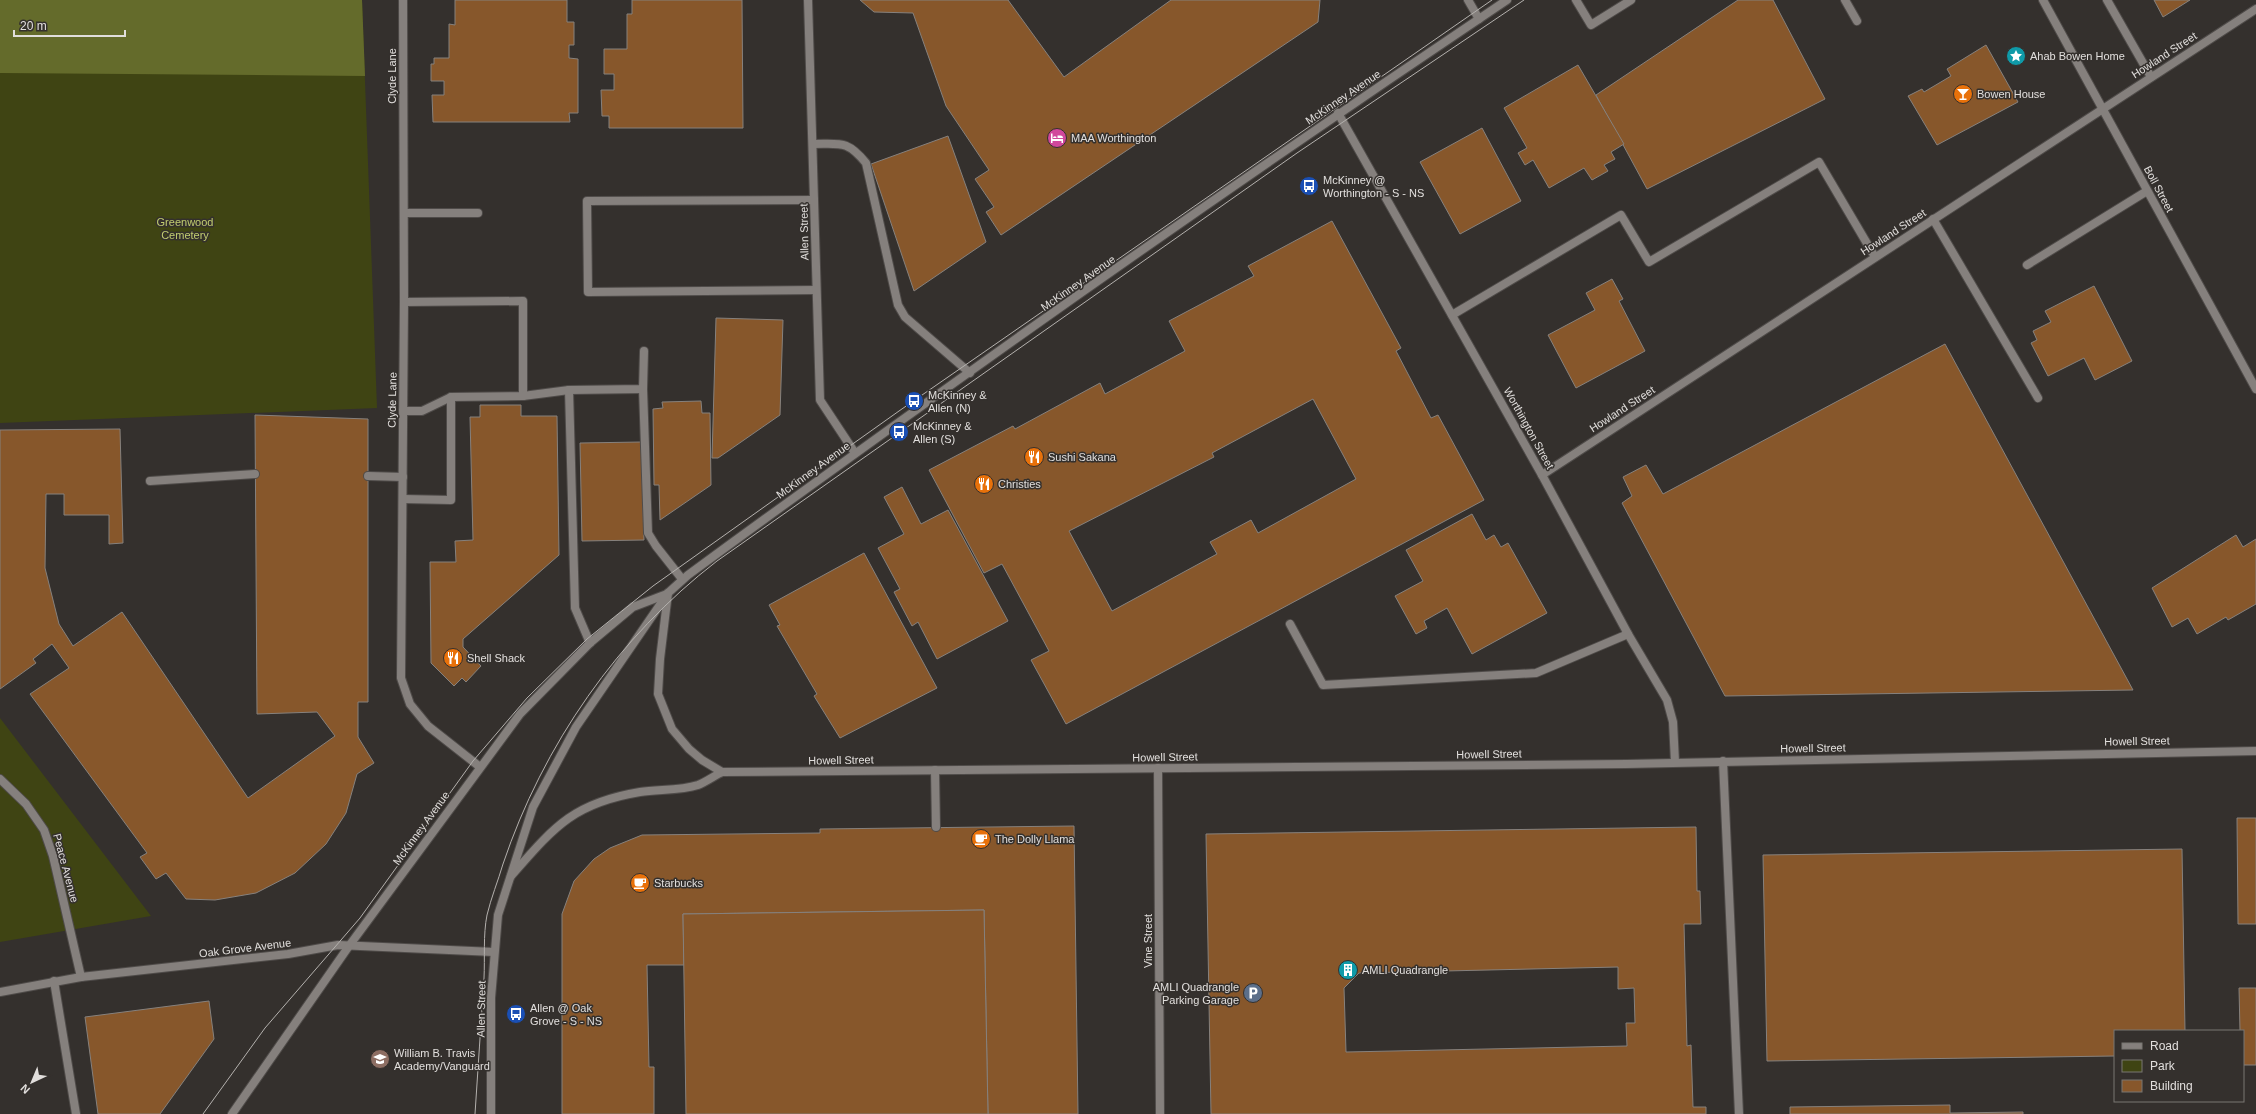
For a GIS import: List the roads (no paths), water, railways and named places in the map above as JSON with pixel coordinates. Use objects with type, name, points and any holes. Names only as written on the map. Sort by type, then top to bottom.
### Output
[{"type":"street","name":"Clyde Lane","points":[[402,0],[404,302],[401,678],[410,704],[428,726],[480,767]]},
{"type":"street","name":"Allen Street","points":[[808,0],[820,400],[855,453]]},
{"type":"street","points":[[1468,0],[1479,19]]},
{"type":"street","name":"McKinney Avenue","points":[[494,952],[498,915],[533,807],[576,727],[668,593],[682,579],[855,453],[1338,114],[1506,0]]},
{"type":"street","points":[[1576,0],[1591,25],[1631,0]]},
{"type":"street","points":[[1844,0],[1858,21]]},
{"type":"street","name":"Boll Street","points":[[2043,0],[2256,390]]},
{"type":"street","points":[[2107,0],[2151,77]]},
{"type":"street","name":"Howland Street","points":[[1542,475],[2256,9]]},
{"type":"street","name":"Worthington Street","points":[[1338,114],[1542,475],[1628,634],[1667,700],[1673,722],[1675,762]]},
{"type":"street","points":[[813,144],[846,144],[857,152],[866,164],[898,305],[905,317],[970,373]]},
{"type":"street","points":[[1452,315],[1621,215],[1649,262],[1819,162],[1875,257]]},
{"type":"street","points":[[2027,265],[2148,191]]},
{"type":"street","points":[[814,200],[587,201],[588,292],[816,290]]},
{"type":"street","points":[[404,212],[478,213]]},
{"type":"street","points":[[1933,219],[2038,398]]},
{"type":"street","points":[[404,302],[523,301],[523,396]]},
{"type":"street","points":[[644,351],[643,389],[648,533],[656,546],[682,579]]},
{"type":"street","points":[[402,411],[422,411],[451,396],[523,396],[570,390],[643,389]]},
{"type":"street","points":[[570,390],[575,608],[590,643]]},
{"type":"street","points":[[403,499],[451,500],[451,396]]},
{"type":"street","points":[[150,481],[255,474]]},
{"type":"street","points":[[368,476],[403,477]]},
{"type":"street","points":[[668,593],[660,659],[658,694],[672,729],[680,739],[702,760],[722,772]]},
{"type":"street","name":"McKinney Avenue","points":[[232,1114],[349,946],[520,714],[590,643],[633,607],[668,593]]},
{"type":"street","points":[[1290,624],[1323,685],[1536,674],[1628,634]]},
{"type":"street","name":"Howell Street","points":[[510,876],[545,837],[570,816],[603,800],[641,792],[698,785],[722,772],[1723,762],[2256,750]]},
{"type":"street","points":[[1723,762],[1739,1114]]},
{"type":"street","name":"Vine Street","points":[[1158,768],[1160,1114]]},
{"type":"street","points":[[935,770],[936,827]]},
{"type":"street","name":"Peace Avenue","points":[[0,779],[26,804],[44,830],[53,856],[81,977]]},
{"type":"street","name":"Oak Grove Avenue","points":[[0,992],[81,977],[288,954],[338,945],[494,952]]},
{"type":"street","name":"Allen Street","points":[[491,1114],[494,952]]},
{"type":"street","points":[[54,981],[76,1114]]},
{"type":"tram line","points":[[203,1114],[265,1028],[360,918],[473,761],[527,698],[587,639],[653,586],[899,411],[1492,0]]},
{"type":"tram line","points":[[475,1114],[486,923],[490,902],[503,864],[539,777],[562,736],[588,696],[616,659],[647,624],[681,591],[717,561],[1297,153],[1524,0]]},
{"type":"place","name":"Ahab Bowen Home","points":[[2016,56]]},
{"type":"place","name":"Bowen House","points":[[1963,94]]},
{"type":"place","name":"MAA Worthington","points":[[1057,138]]},
{"type":"place","name":"McKinney @ Worthington - S - NS","points":[[1309,186]]},
{"type":"place","name":"McKinney & Allen (N)","points":[[914,401]]},
{"type":"place","name":"McKinney & Allen (S)","points":[[899,432]]},
{"type":"place","name":"Sushi Sakana","points":[[1034,457]]},
{"type":"place","name":"Christies","points":[[984,484]]},
{"type":"place","name":"Shell Shack","points":[[453,658]]},
{"type":"place","name":"The Dolly Llama","points":[[981,839]]},
{"type":"place","name":"Starbucks","points":[[640,883]]},
{"type":"place","name":"AMLI Quadrangle","points":[[1348,970]]},
{"type":"place","name":"AMLI Quadrangle Parking Garage","points":[[1253,993]]},
{"type":"place","name":"Allen @ Oak Grove - S - NS","points":[[516,1014]]},
{"type":"place","name":"William B. Travis Academy/Vanguard","points":[[380,1059]]},
{"type":"park label","name":"Greenwood Cemetery","points":[[185,228]]}]
